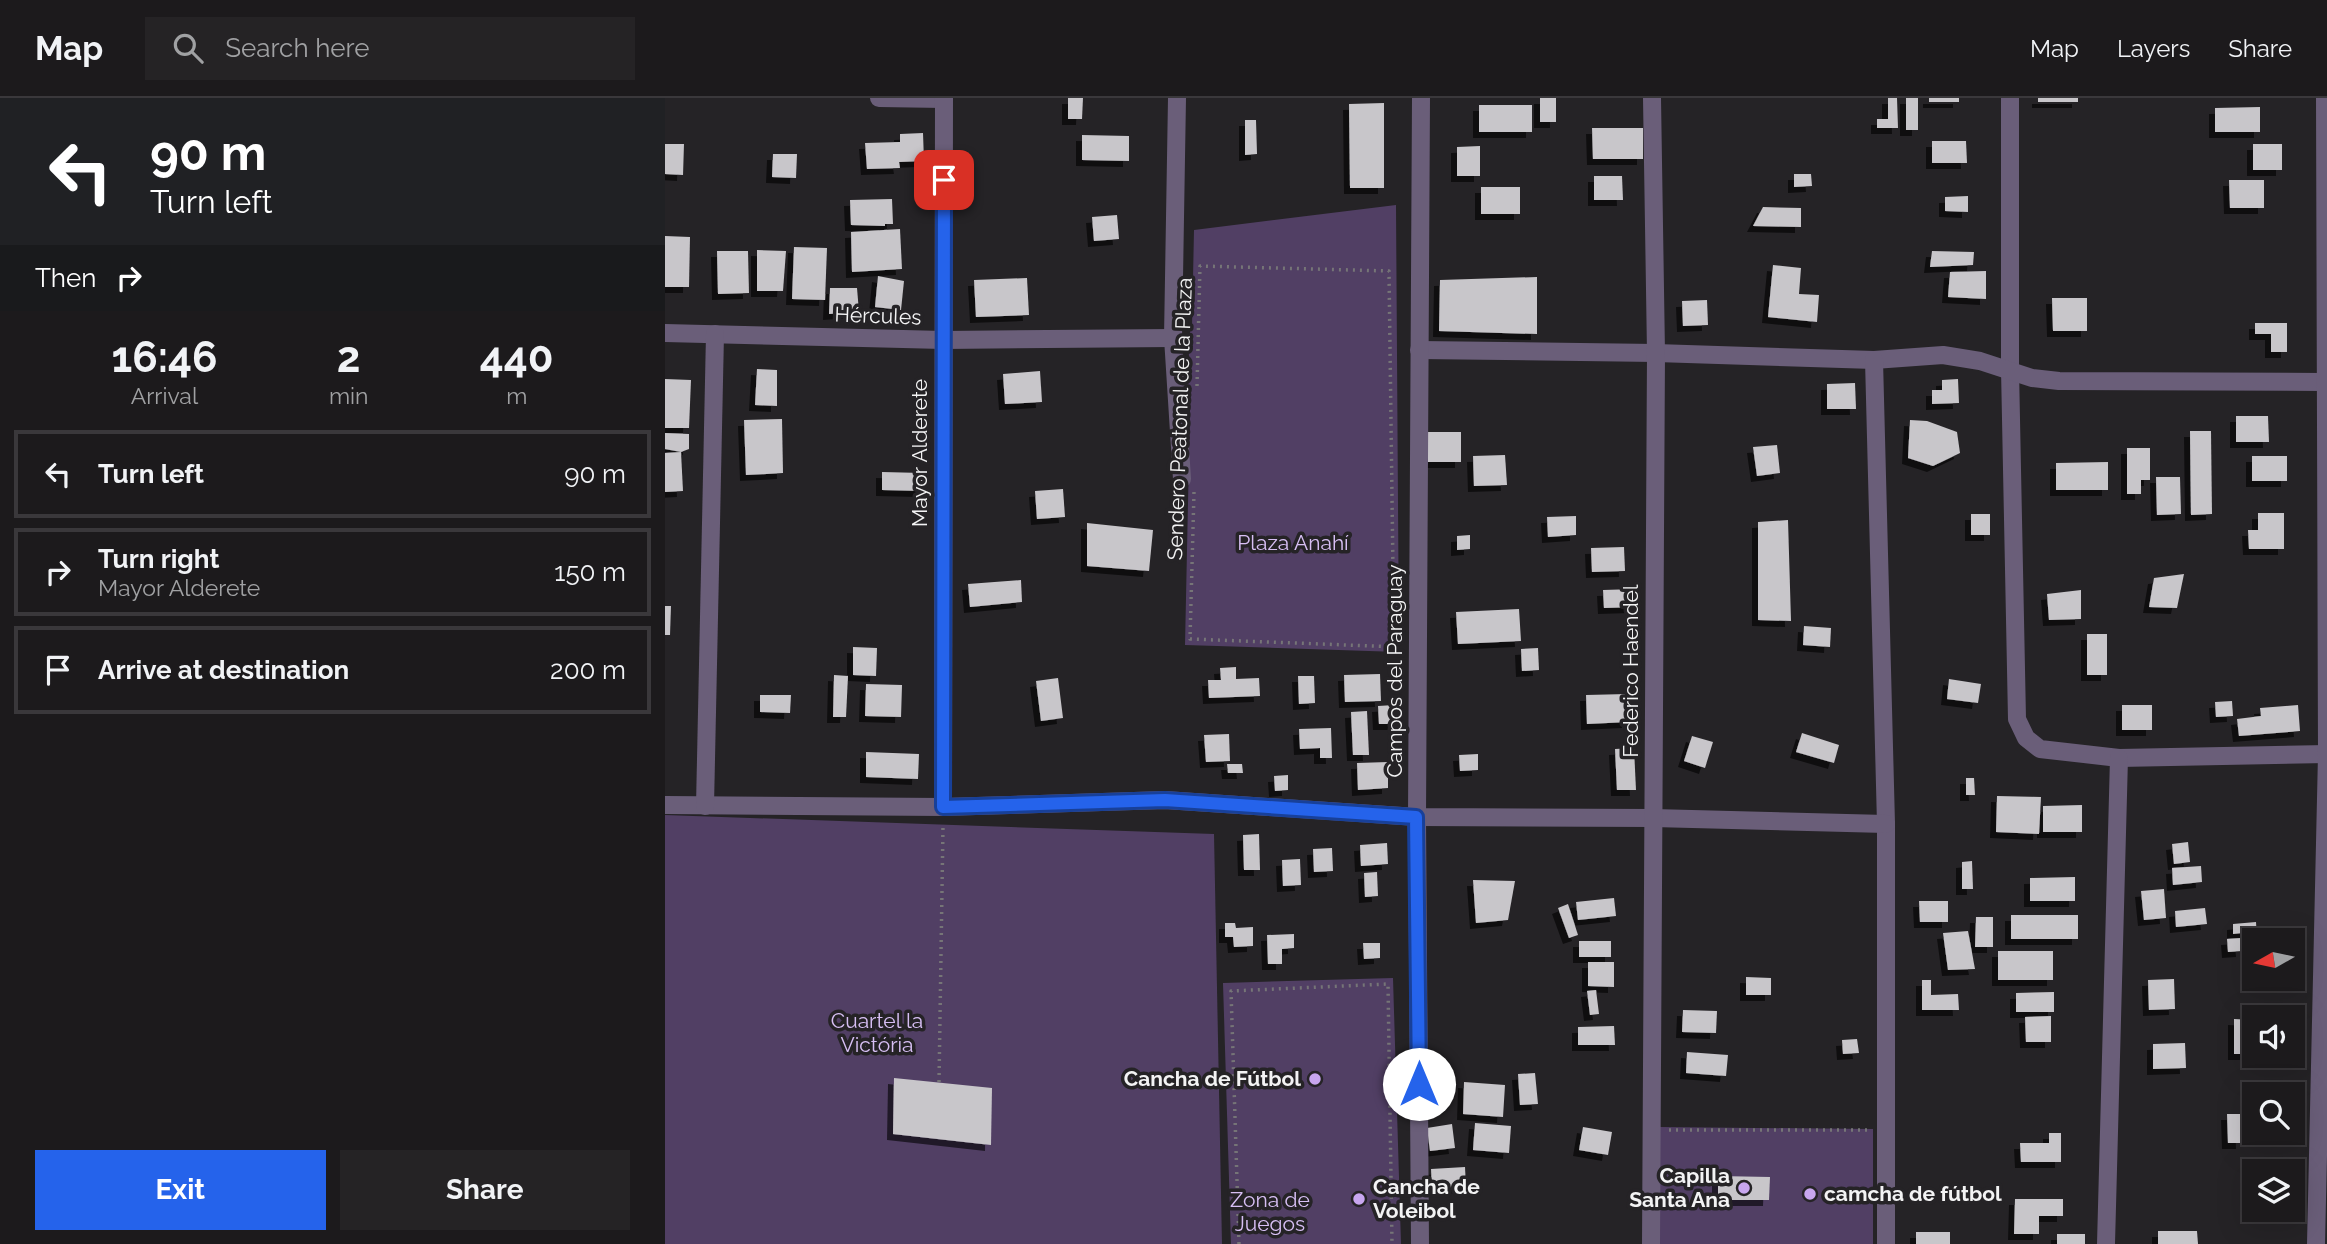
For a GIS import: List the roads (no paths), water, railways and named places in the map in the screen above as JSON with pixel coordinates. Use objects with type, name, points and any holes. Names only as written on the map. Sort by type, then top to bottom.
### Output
[{"type":"street","points":[[879,98],[944,99]]},
{"type":"street","points":[[1177,98],[1173,338],[1188,483]]},
{"type":"street","name":"Campos del Paraguay","points":[[1420,1244],[1416,817],[1421,98]]},
{"type":"street","name":"Federico Haendel","points":[[1651,1244],[1656,353],[1652,98]]},
{"type":"street","points":[[2010,98],[2010,369],[2017,719],[2026,738],[2040,749],[2119,758],[2327,754]]},
{"type":"street","points":[[2316,1244],[2323,1093],[2327,754],[2325,98]]},
{"type":"street","name":"Mayor Alderete","points":[[943,807],[944,99]]},
{"type":"street","name":"Hércules","points":[[665,333],[943,341],[1173,338]]},
{"type":"street","points":[[705,806],[715,334]]},
{"type":"street","points":[[1419,350],[1656,353],[1874,360],[1943,355],[1980,360],[2032,377],[2059,381],[2324,382]]},
{"type":"street","points":[[1874,360],[1886,824],[1886,1244]]},
{"type":"street","points":[[2106,1244],[2119,758]]},
{"type":"street","points":[[665,805],[943,807],[1165,800],[1416,817],[1653,818],[1886,824]]},
{"type":"place","name":"Cancha de Fútbol","points":[[1315,1079]]},
{"type":"place","name":"Capilla Santa Ana","points":[[1744,1188]]},
{"type":"place","name":"camcha de fútbol","points":[[1810,1194]]},
{"type":"place","name":"Cancha de Voleibol","points":[[1359,1199]]},
{"type":"park label","name":"Plaza Anahí","points":[[1293,543]]},
{"type":"park label","name":"Cuartel la Victória","points":[[877,1033]]},
{"type":"park label","name":"Zona de Juegos","points":[[1270,1212]]}]
